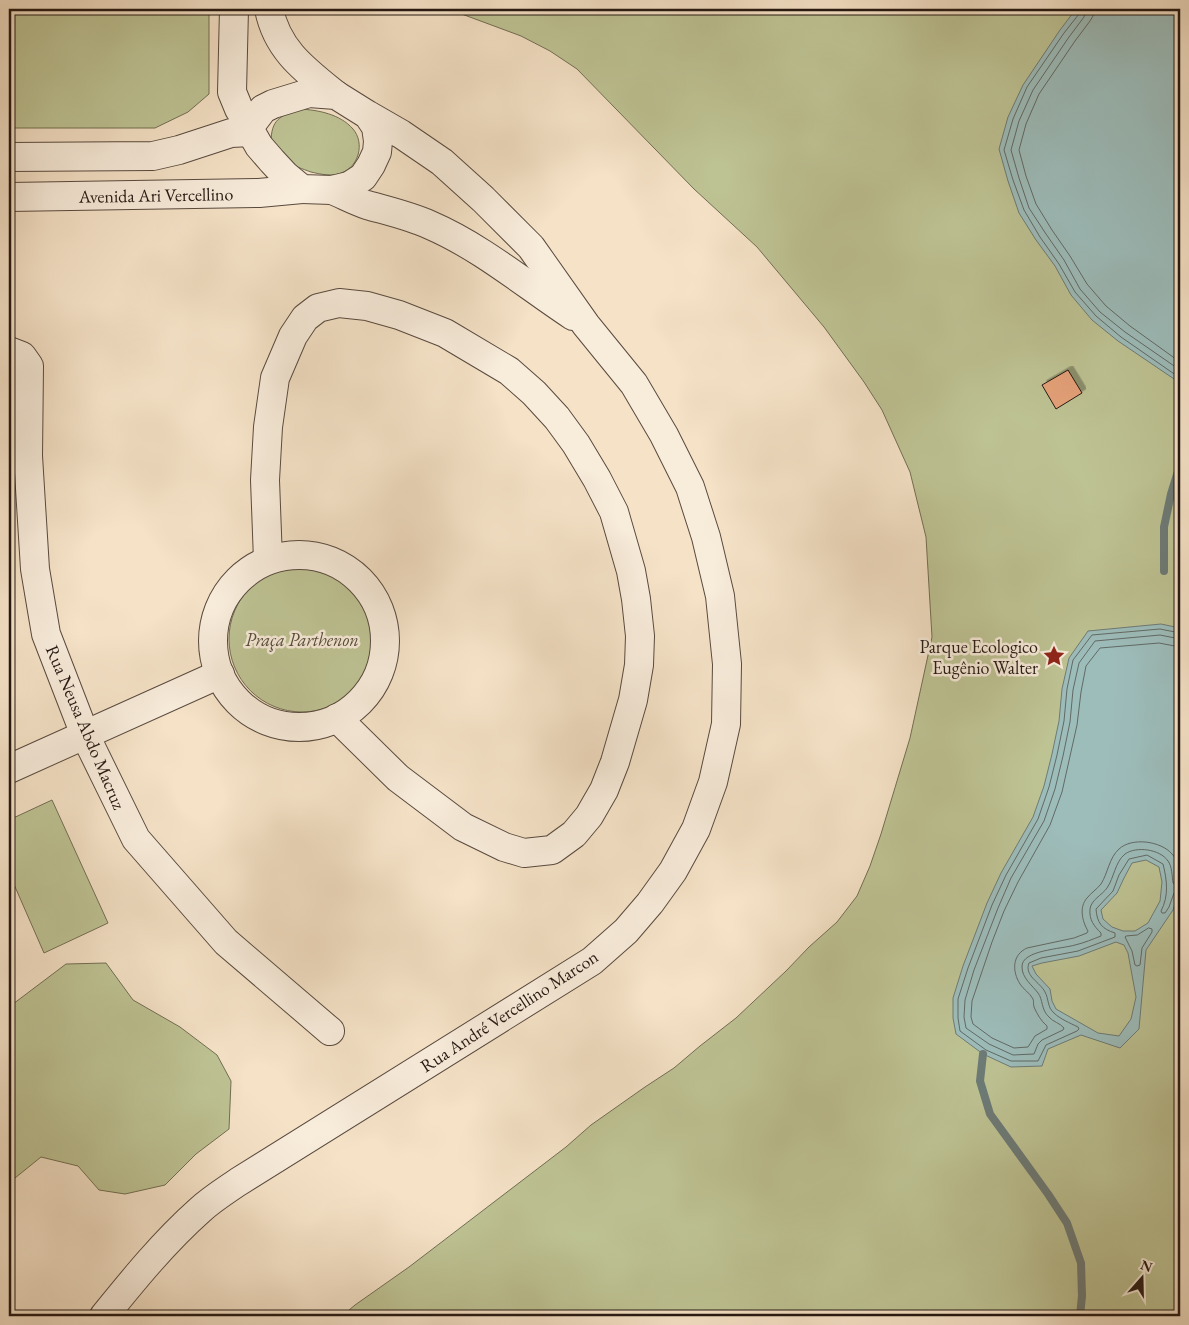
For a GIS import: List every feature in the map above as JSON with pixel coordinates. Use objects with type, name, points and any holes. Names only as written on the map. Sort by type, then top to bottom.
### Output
[{"type":"street","points":[[234,9],[232,92],[239,110],[251,128],[259,146],[285,176],[302,189],[332,190],[349,186],[363,177],[372,165],[377,152],[376,128],[368,115],[336,95],[301,67],[282,43],[272,22],[269,9]]},
{"type":"street","points":[[9,157],[153,156],[251,128],[263,109],[273,104],[309,93],[336,95]]},
{"type":"street","name":"Rua André Vercellino Marcon","points":[[104,1316],[148,1261],[170,1238],[202,1208],[230,1187],[592,961],[626,931],[650,904],[673,871],[696,829],[713,782],[726,724],[727,664],[720,596],[706,536],[690,487],[664,435],[634,384],[586,325],[531,247],[483,199],[442,162],[401,134],[368,115]]},
{"type":"street","name":"Avenida Ari Vercellino","points":[[9,197],[259,193],[302,189]]},
{"type":"street","name":"Rua André Vercellino Marcon","points":[[332,190],[365,204],[429,224],[460,240],[500,265],[586,325]]},
{"type":"street","points":[[268,560],[265,480],[268,427],[275,378],[293,336],[305,318],[318,308],[339,303],[367,306],[399,315],[445,333],[509,371],[534,393],[557,418],[576,444],[614,512],[631,571],[636,599],[640,636],[639,665],[633,700],[615,762],[604,790],[590,816],[574,834],[552,850],[524,853],[504,847],[463,827],[398,778],[337,718]]},
{"type":"street","name":"Rua Neusa Abdo Macruz","points":[[9,350],[22,356],[29,366],[28,456],[34,569],[46,634],[85,735],[136,839],[226,942],[330,1031]]},
{"type":"street","points":[[304,555],[322,558],[339,564],[355,575],[368,589],[378,605],[384,623],[386,642],[383,661],[377,679],[367,695],[353,708],[337,718],[319,725],[300,727],[280,725],[261,718],[244,707],[230,692],[220,674],[214,655],[213,635],[217,615],[225,596],[238,580],[268,560],[304,555]]},
{"type":"street","points":[[9,769],[220,674]]},
{"type":"green space","points":[[9,9],[209,9],[209,94],[188,112],[155,128],[9,128]]},
{"type":"green space","name":"Parque Ecologico Eugênio Walter","points":[[426,9],[1180,9],[1180,1316],[342,1316],[566,1147],[591,1125],[674,1068],[736,1018],[837,922],[857,896],[881,834],[910,738],[932,637],[926,537],[910,472],[882,410],[824,327],[757,247],[694,189],[577,69],[550,51],[521,36],[459,13]]},
{"type":"green space","points":[[300,109],[314,110],[335,116],[353,129],[359,141],[359,147],[356,160],[352,166],[341,173],[326,175],[298,167],[289,163],[283,157],[271,143],[273,129],[282,117]]},
{"type":"green space","name":"Praça Parthenon","points":[[302,566],[330,572],[342,578],[353,588],[363,599],[369,611],[375,639],[369,667],[363,679],[353,690],[342,700],[330,706],[302,712],[274,706],[262,700],[251,690],[241,679],[235,667],[229,639],[235,611],[241,599],[251,588],[262,578],[274,572]]},
{"type":"green space","points":[[52,800],[108,923],[44,953],[9,873],[9,820]]},
{"type":"green space","points":[[106,963],[133,1000],[180,1027],[217,1055],[231,1081],[229,1129],[196,1154],[165,1185],[125,1194],[99,1190],[78,1166],[41,1157],[15,1178],[9,1179],[9,1010],[13,1004],[66,964]]},
{"type":"water","points":[[1076,9],[1180,9],[1180,383],[1118,341],[1092,320],[1071,295],[1055,266],[1019,213],[999,149],[1008,117],[1023,85]]},
{"type":"water","points":[[1161,624],[1180,628],[1180,889],[1173,910],[1146,950],[1139,1029],[1120,1048],[1081,1035],[1048,1049],[1042,1066],[1011,1067],[983,1054],[956,1034],[953,1018],[953,998],[987,903],[1001,873],[1033,817],[1044,786],[1052,754],[1069,658],[1088,631]],"holes":[[[1146,860],[1159,867],[1162,882],[1160,901],[1148,923],[1135,931],[1123,931],[1112,927],[1103,919],[1101,910],[1117,893],[1132,863]],[[1116,942],[1124,945],[1128,953],[1136,997],[1131,1019],[1119,1036],[1098,1033],[1056,1009],[1052,1001],[1050,989],[1036,974],[1032,966],[1079,956]]]},
{"type":"building","points":[[1068,370],[1082,393],[1056,409],[1042,385]]},
{"type":"waterway","points":[[1164,571],[1164,527],[1180,465]]},
{"type":"waterway","points":[[983,1054],[980,1081],[990,1114],[1067,1223],[1081,1263],[1082,1296],[1080,1316]]},
{"type":"place","name":"Parque Ecologico Eugênio Walter","points":[[1054,656]]}]
